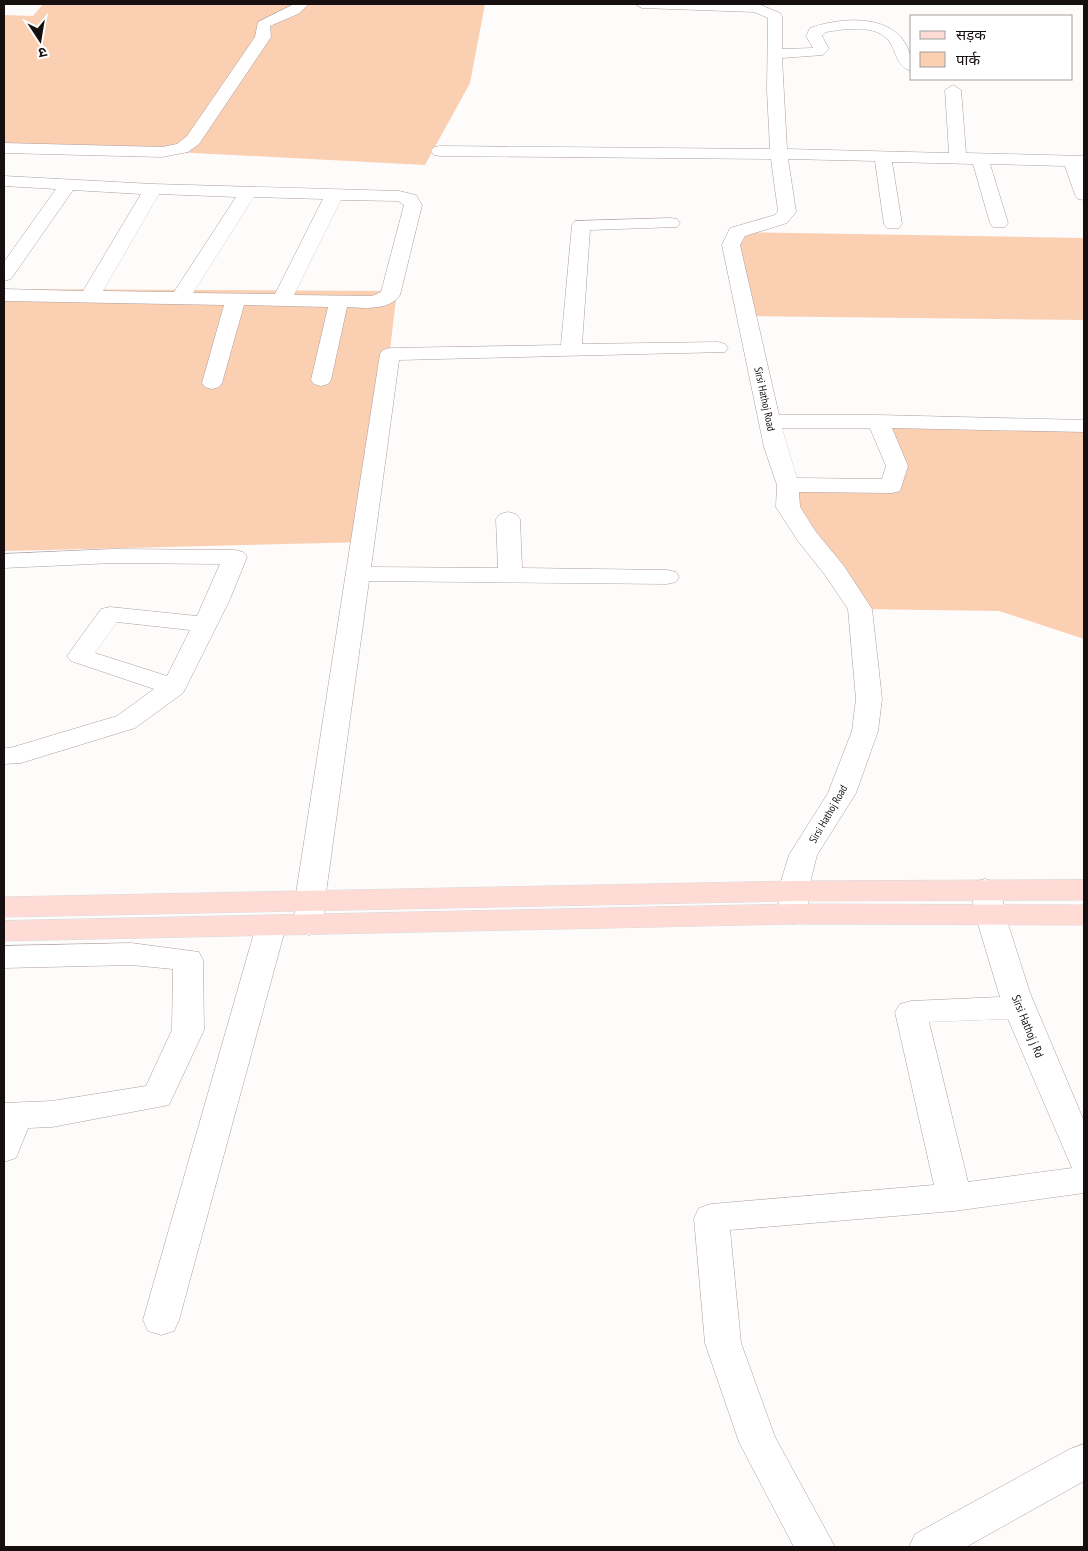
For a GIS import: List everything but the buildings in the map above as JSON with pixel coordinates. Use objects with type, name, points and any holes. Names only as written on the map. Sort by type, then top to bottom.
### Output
[{"type":"main road","points":[[4,907],[309,913],[987,901],[1084,890]]},
{"type":"main road","points":[[987,901],[1084,915]]},
{"type":"main road","points":[[4,932],[271,926],[309,913]]},
{"type":"street","points":[[4,148],[132,153],[162,152],[182,148],[193,140],[263,37],[264,25],[268,20],[293,12],[302,4]]},
{"type":"street","name":"Sirsi Hathoj Road","points":[[642,4],[756,8],[775,16],[774,54],[779,154],[787,212],[781,219],[737,232],[731,245],[775,447],[788,485],[788,507],[806,536],[836,571],[860,609],[869,699],[865,731],[842,794],[803,855],[793,903]]},
{"type":"street","points":[[774,54],[818,52],[821,49],[814,36],[815,31],[822,28],[870,26],[889,32],[896,38],[905,61],[910,65]]},
{"type":"street","points":[[953,90],[958,158]]},
{"type":"street","points":[[440,151],[779,154],[1078,161],[1084,195]]},
{"type":"street","points":[[883,156],[893,224]]},
{"type":"street","points":[[980,159],[999,223]]},
{"type":"street","points":[[4,180],[153,189],[334,196],[399,196],[410,200],[412,205],[390,295],[384,300],[373,302],[4,295]]},
{"type":"street","points":[[4,275],[68,184]]},
{"type":"street","points":[[90,296],[153,189]]},
{"type":"street","points":[[181,297],[248,192]]},
{"type":"street","points":[[282,300],[334,196]]},
{"type":"street","points":[[571,350],[581,224],[672,223]]},
{"type":"street","points":[[212,383],[236,298]]},
{"type":"street","points":[[321,380],[339,301]]},
{"type":"street","points":[[309,913],[390,354],[718,348]]},
{"type":"street","points":[[770,422],[1084,426]]},
{"type":"street","points":[[788,485],[892,486],[897,466],[878,422]]},
{"type":"street","points":[[508,519],[510,576]]},
{"type":"street","points":[[4,561],[113,556],[235,557],[174,687],[126,722],[6,762]]},
{"type":"street","points":[[358,574],[667,578]]},
{"type":"street","points":[[174,687],[80,656],[110,614],[205,624]]},
{"type":"street","name":"Sirsi Hathoj j Rd","points":[[987,901],[1019,1007],[1084,1159]]},
{"type":"street","points":[[161,1320],[271,926]]},
{"type":"street","points":[[4,957],[131,954],[188,960],[188,1030],[157,1096],[52,1114],[10,1116],[4,1149]]},
{"type":"street","points":[[954,1197],[911,1012],[1019,1007]]},
{"type":"street","points":[[815,1547],[758,1442],[723,1343],[711,1218],[954,1197],[1084,1180]]},
{"type":"street","points":[[929,1547],[1084,1461]]},
{"type":"green space","points":[[43,4],[485,4],[470,83],[425,165],[4,143],[4,15],[33,16]]},
{"type":"green space","points":[[737,232],[1084,238],[1084,320],[746,316]]},
{"type":"green space","points":[[4,289],[397,291],[367,542],[4,551]]},
{"type":"green space","points":[[878,421],[1084,426],[1084,639],[999,611],[860,609],[788,485],[892,486]]}]
